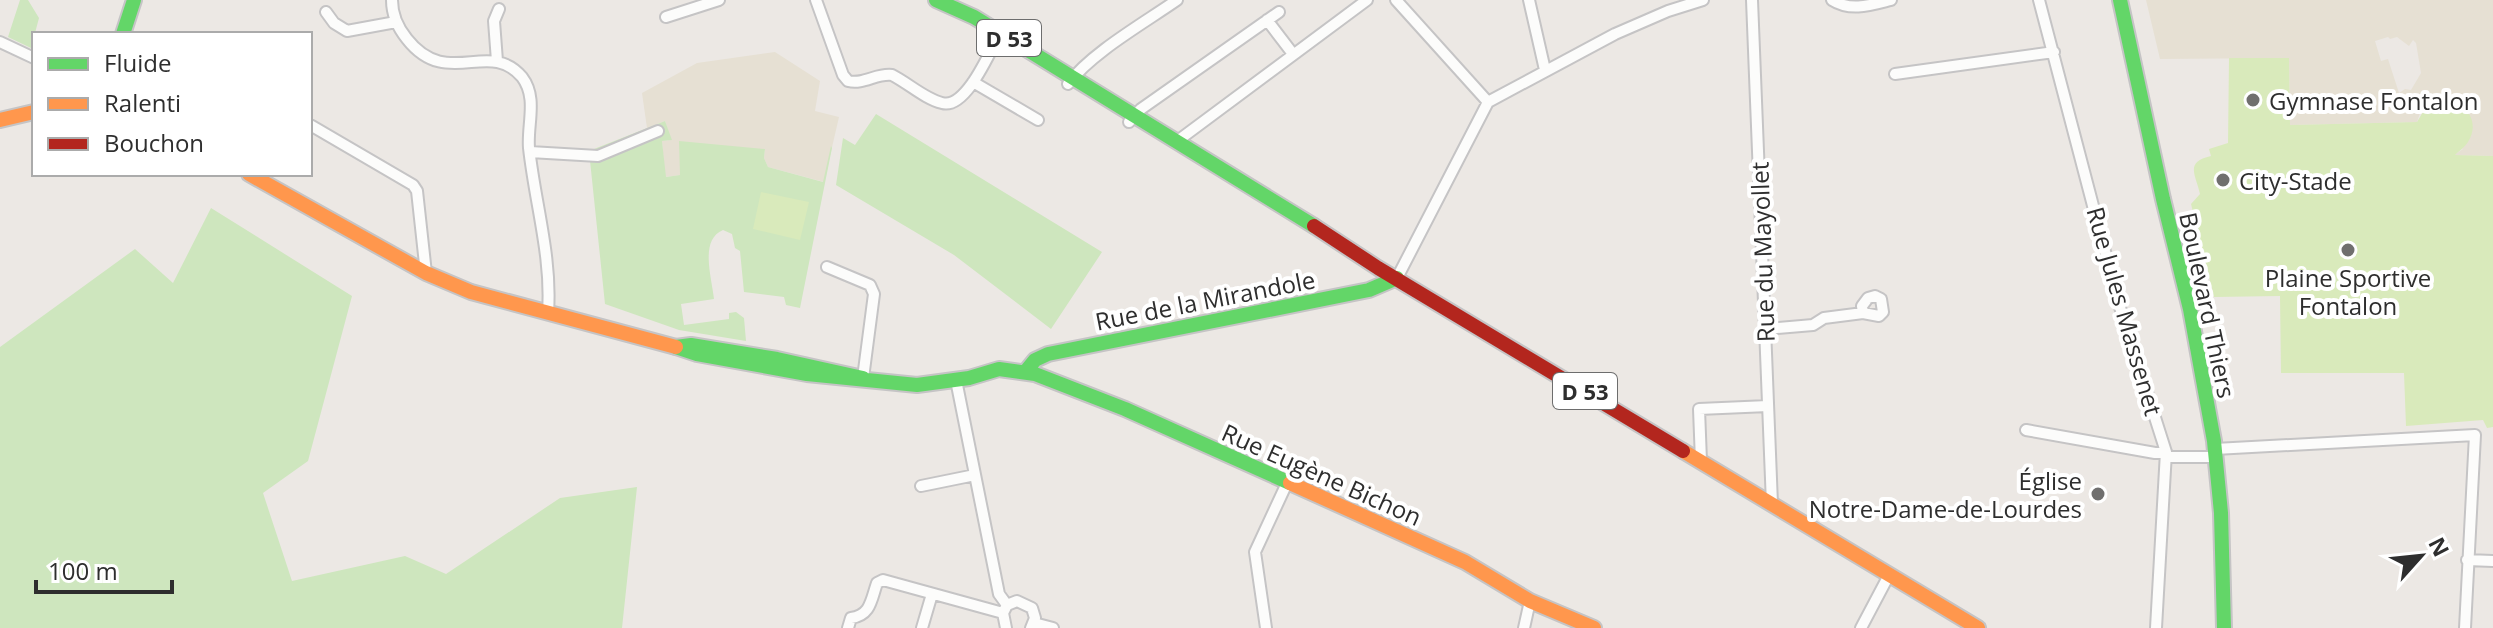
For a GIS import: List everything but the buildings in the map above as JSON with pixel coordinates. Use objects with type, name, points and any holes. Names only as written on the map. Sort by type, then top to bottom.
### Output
[{"type":"street","points":[[124,32],[134,0]]},
{"type":"street","points":[[392,0],[396,22],[408,41],[430,60],[453,65],[497,61],[514,69],[530,90],[530,152],[550,283],[548,312]]},
{"type":"street","points":[[666,17],[719,0]]},
{"type":"street","points":[[816,0],[843,75],[848,81],[861,82],[885,74],[892,75],[940,103],[960,99],[998,37]]},
{"type":"street","points":[[1070,81],[1120,39],[1177,0]]},
{"type":"street","points":[[1175,144],[1367,0]]},
{"type":"street","points":[[1396,0],[1488,102]]},
{"type":"street","points":[[1529,0],[1545,70]]},
{"type":"street","points":[[1397,278],[1488,102],[1645,20],[1703,0]]},
{"type":"street","name":"Rue du Mayollet","points":[[1752,0],[1772,504]]},
{"type":"street","points":[[1832,0],[1841,6],[1865,7],[1891,0]]},
{"type":"street","name":"Rue Jules Massenet","points":[[2039,0],[2118,301],[2166,455],[2156,628]]},
{"type":"street","name":"Boulevard Thiers","points":[[2120,0],[2190,309],[2215,453],[2221,513],[2223,626]]},
{"type":"street","name":"D 53","points":[[939,2],[963,21],[998,37],[1978,628]]},
{"type":"street","points":[[497,61],[494,21],[499,9]]},
{"type":"street","points":[[326,12],[334,23],[347,31],[396,22]]},
{"type":"street","points":[[1132,118],[1279,12]]},
{"type":"street","points":[[1267,20],[1293,54]]},
{"type":"street","points":[[0,42],[32,57]]},
{"type":"street","points":[[1895,74],[2054,52]]},
{"type":"street","points":[[973,82],[1038,120]]},
{"type":"street","points":[[0,120],[32,112]]},
{"type":"street","points":[[312,126],[413,185],[417,191],[426,273]]},
{"type":"street","points":[[530,152],[598,156],[658,131]]},
{"type":"street","points":[[257,176],[426,273],[471,292],[676,347],[691,345],[751,360],[917,385],[956,380],[999,369],[1026,371]]},
{"type":"street","points":[[827,267],[870,285],[874,294],[863,378]]},
{"type":"street","name":"Rue de la Mirandole","points":[[1026,371],[1035,360],[1048,354],[1369,290],[1397,278]]},
{"type":"street","points":[[1765,329],[1813,325],[1824,318],[1863,313]]},
{"type":"street","name":"Rue Eugène Bichon","points":[[1026,371],[1125,409],[1465,562],[1530,601],[1594,628]]},
{"type":"street","points":[[956,380],[999,594],[1005,609],[1006,628]]},
{"type":"street","points":[[1701,461],[1699,409],[1768,406]]},
{"type":"street","points":[[2026,430],[2166,455],[2475,435],[2465,628]]},
{"type":"street","points":[[921,486],[975,475]]},
{"type":"street","points":[[1266,628],[1255,552],[1287,483]]},
{"type":"street","points":[[2467,560],[2493,561]]},
{"type":"street","points":[[1861,628],[1889,575]]},
{"type":"street","points":[[848,628],[851,618],[861,616],[868,610],[879,580],[1005,609],[1017,601],[1028,604],[1034,613],[1032,626],[1053,628]]},
{"type":"street","points":[[922,628],[932,594]]},
{"type":"street","points":[[1524,628],[1530,601]]},
{"type":"shaded area","points":[[2146,0],[2493,0],[2493,156],[2454,155],[2463,149],[2420,113],[2417,122],[2290,125],[2289,58],[2160,59]],"holes":[[[2397,37],[2409,46],[2413,40],[2416,43],[2421,73],[2411,90],[2405,89],[2399,93],[2388,59],[2381,61],[2375,41]]]},
{"type":"shaded area","points":[[775,52],[820,81],[815,111],[839,117],[824,182],[768,167],[765,150],[665,177],[662,141],[671,140],[665,121],[647,128],[642,93],[697,63]]},
{"type":"green space","points":[[20,0],[28,0],[39,18],[35,32],[32,32],[31,48],[8,37]]},
{"type":"green space","name":"Plaine Sportive Fontalon","points":[[2229,58],[2289,58],[2290,125],[2417,122],[2427,105],[2437,101],[2456,103],[2469,114],[2472,132],[2467,144],[2455,155],[2493,156],[2493,427],[2487,428],[2483,420],[2406,426],[2404,373],[2281,373],[2280,296],[2214,297],[2191,204],[2200,194],[2194,170],[2197,162],[2211,156],[2209,149],[2228,143]]},
{"type":"green space","points":[[876,114],[1102,252],[1051,329],[954,255],[836,185],[843,138],[855,145]]},
{"type":"green space","points":[[665,121],[672,140],[662,141],[666,177],[680,175],[679,141],[765,149],[764,158],[768,167],[823,182],[832,148],[800,308],[786,305],[784,297],[744,292],[740,251],[735,248],[732,234],[723,230],[711,242],[709,251],[714,299],[681,304],[684,325],[729,319],[729,313],[736,312],[744,318],[746,341],[679,330],[605,304],[589,151]]},
{"type":"green space","points":[[761,192],[809,202],[800,240],[753,229]]},
{"type":"green space","points":[[211,208],[352,296],[308,461],[263,493],[292,581],[405,556],[446,574],[560,498],[637,487],[622,628],[0,628],[0,347],[135,249],[173,283]]},
{"type":"traffic: fast","points":[[124,32],[134,0]]},
{"type":"traffic: fast","points":[[936,0],[974,17],[1314,226]]},
{"type":"traffic: fast","points":[[2120,0],[2190,309],[2214,441],[2221,513],[2224,628]]},
{"type":"traffic: fast","points":[[1026,371],[1035,360],[1048,354],[1369,290],[1397,278]]},
{"type":"traffic: fast","points":[[863,378],[777,359],[691,345],[676,347],[697,354],[807,374],[917,385],[969,378],[999,369],[1035,374],[1125,409],[1290,483]]},
{"type":"traffic: slow","points":[[0,120],[32,112]]},
{"type":"traffic: slow","points":[[253,176],[426,273],[471,292],[676,347]]},
{"type":"traffic: slow","points":[[1683,451],[1978,628]]},
{"type":"traffic: slow","points":[[1290,483],[1465,562],[1530,601],[1594,628]]},
{"type":"traffic: jam","points":[[1314,226],[1378,268],[1683,451]]},
{"type":"place","name":"Gymnase Fontalon","points":[[2253,100]]},
{"type":"place","name":"City-Stade","points":[[2223,180]]},
{"type":"place","name":"Plaine Sportive Fontalon","points":[[2348,250]]},
{"type":"place","name":"Église Notre-Dame-de-Lourdes","points":[[2098,494]]}]
